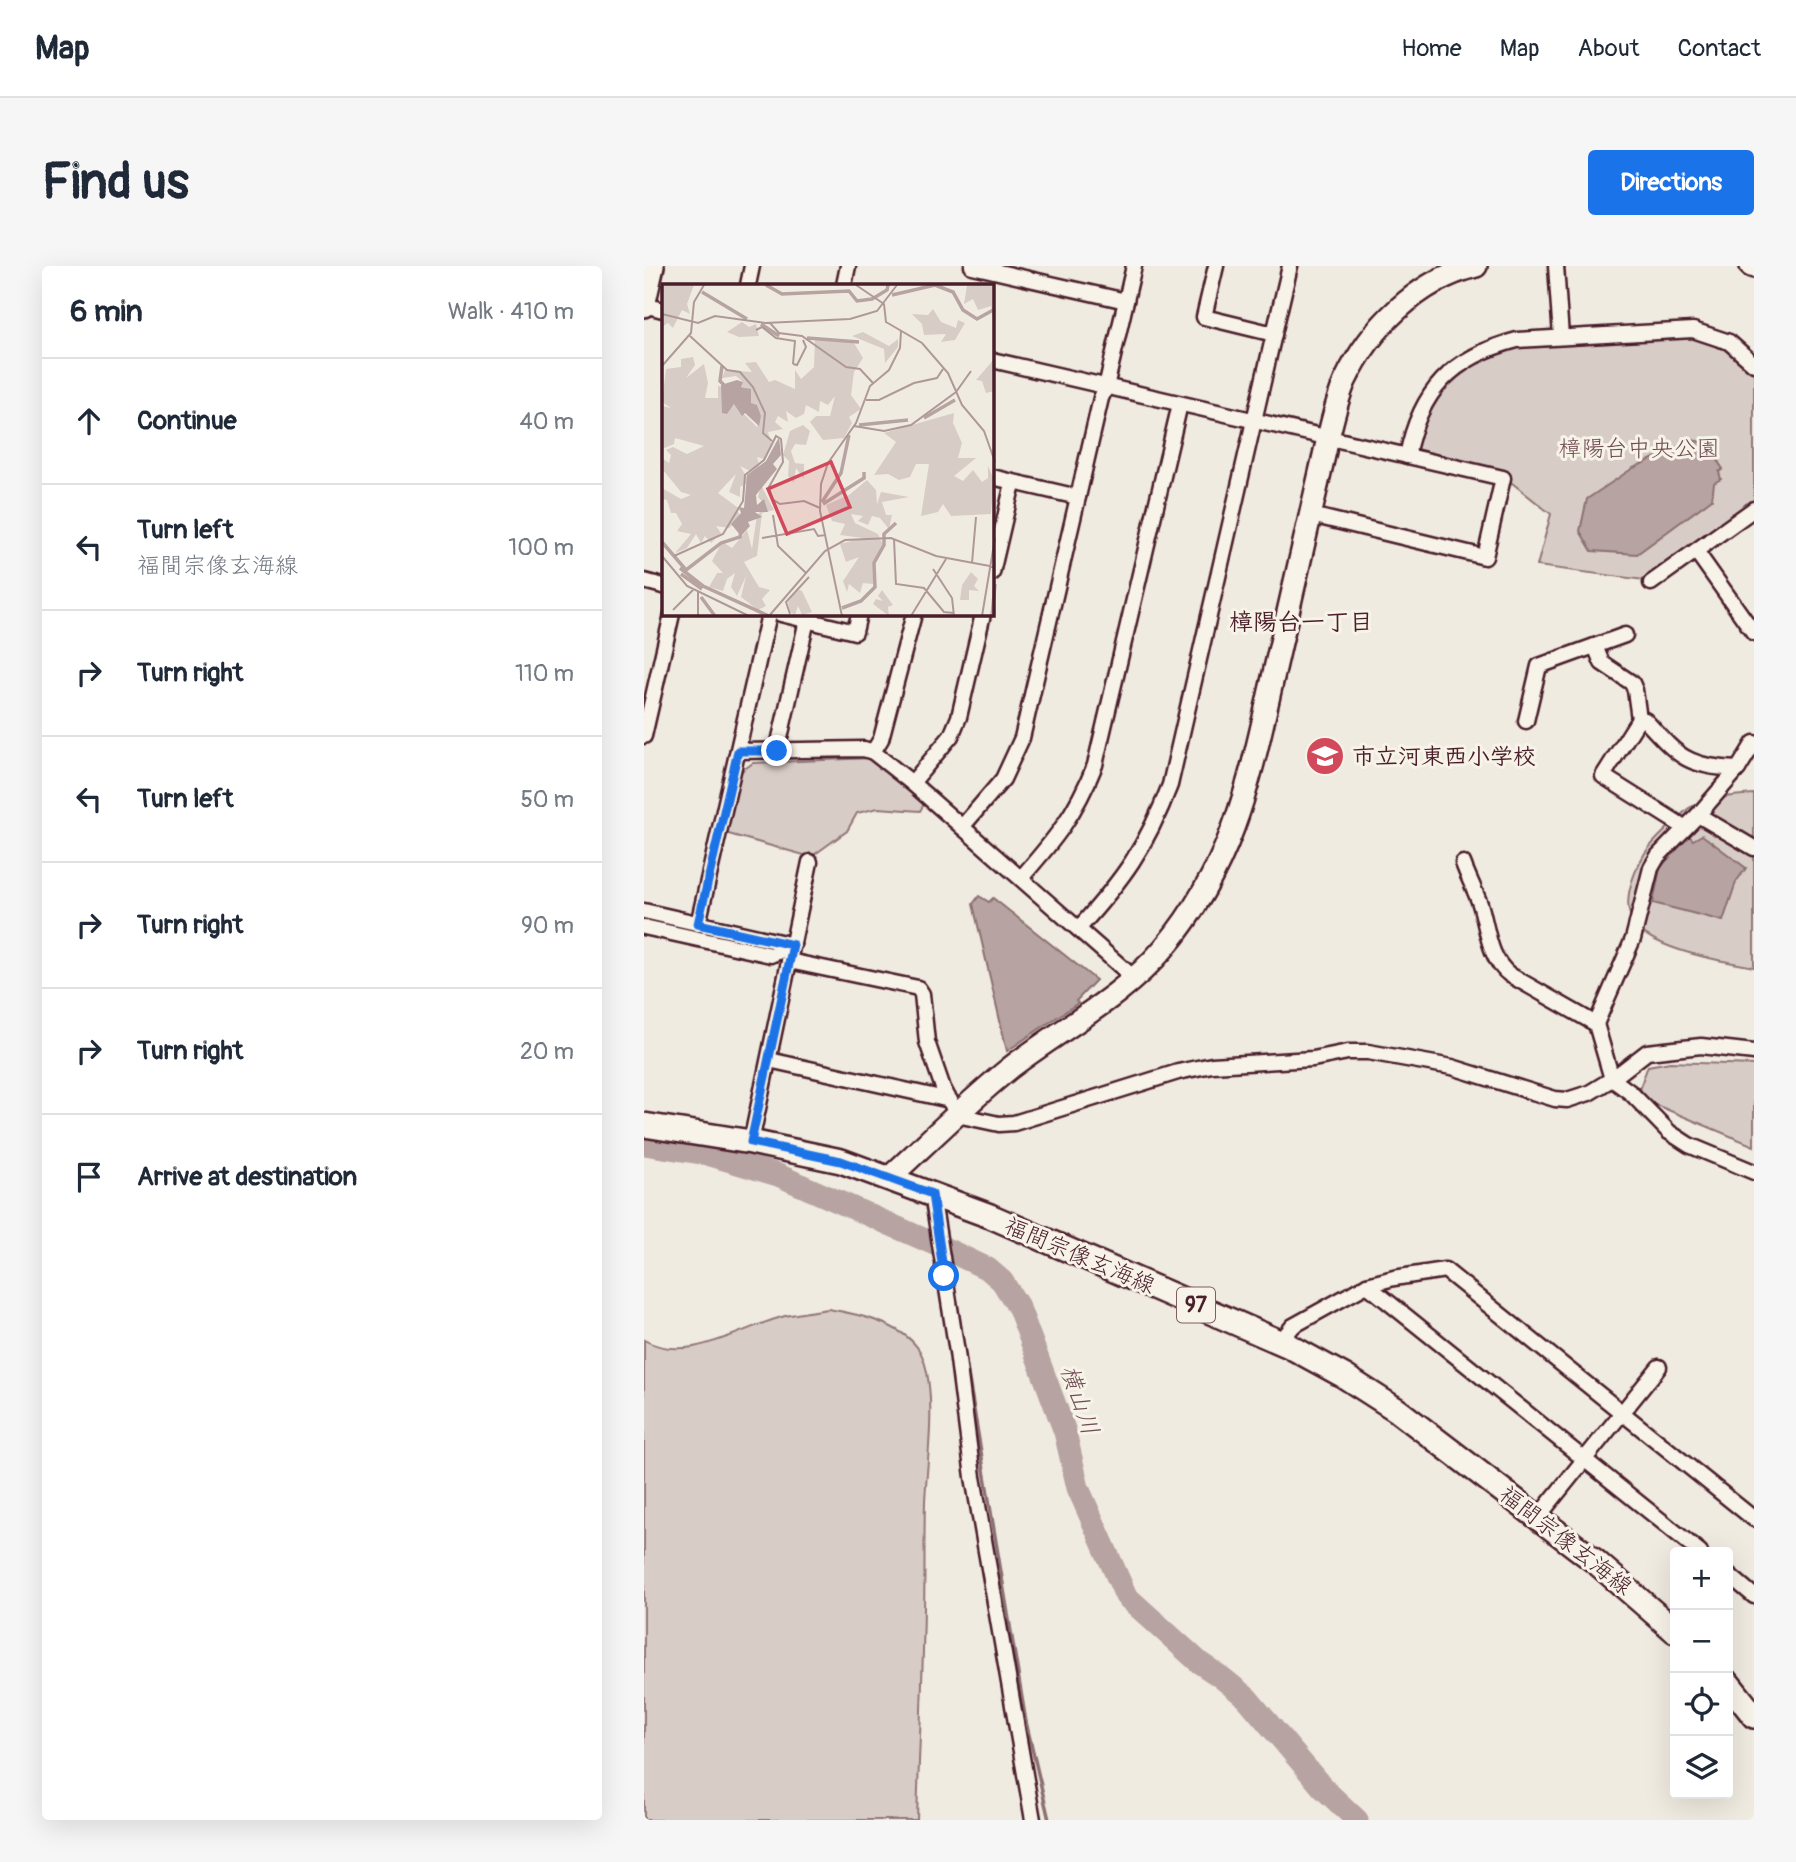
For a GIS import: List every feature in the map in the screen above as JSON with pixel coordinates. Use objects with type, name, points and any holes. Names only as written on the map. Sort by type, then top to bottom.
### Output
[{"type":"main road","name":"福間宗像玄海線","points":[[644,1125],[751,1142],[841,1161],[1024,1230],[1280,1342],[1344,1376],[1397,1410],[1596,1562],[1670,1627]]},
{"type":"main road","points":[[1733,1689],[1754,1716]]},
{"type":"street","points":[[653,266],[644,306],[662,310]]},
{"type":"street","points":[[748,284],[752,266]]},
{"type":"street","points":[[844,284],[848,266]]},
{"type":"street","points":[[972,266],[1126,301]]},
{"type":"street","points":[[1038,282],[1041,266]]},
{"type":"street","points":[[962,827],[1003,779],[1022,738],[1101,398],[1135,266]]},
{"type":"street","points":[[1216,266],[1204,317],[1274,334]]},
{"type":"street","points":[[1079,928],[1135,859],[1155,823],[1170,785],[1290,266]]},
{"type":"street","points":[[889,1178],[954,1107],[1108,1000],[1134,978],[1163,950],[1212,880],[1230,841],[1248,785],[1328,438],[1344,383],[1357,358],[1390,316],[1416,294],[1476,266]]},
{"type":"street","points":[[1556,266],[1561,337]]},
{"type":"street","points":[[1407,456],[1412,429],[1423,406],[1443,379],[1466,359],[1493,346],[1517,340],[1693,330],[1729,342],[1754,364]]},
{"type":"street","points":[[994,360],[1503,478],[1485,557],[1311,515]]},
{"type":"street","points":[[1021,878],[1074,812],[1095,765],[1180,404]]},
{"type":"street","points":[[994,478],[1078,496]]},
{"type":"street","points":[[994,564],[1013,483]]},
{"type":"street","points":[[1651,583],[1754,509]]},
{"type":"street","points":[[1696,551],[1754,633]]},
{"type":"street","points":[[644,581],[662,586]]},
{"type":"street","points":[[644,736],[672,616]]},
{"type":"street","points":[[698,924],[769,616]]},
{"type":"street","points":[[790,616],[855,632],[859,616]]},
{"type":"street","points":[[873,752],[881,739],[913,616]]},
{"type":"street","points":[[912,783],[951,736],[959,717],[983,616]]},
{"type":"street","points":[[777,751],[807,620]]},
{"type":"street","points":[[1526,721],[1539,666],[1625,635]]},
{"type":"street","points":[[1595,646],[1602,663],[1632,683],[1639,719],[1603,776],[1684,827]]},
{"type":"street","points":[[1639,719],[1645,720],[1674,752],[1686,760],[1706,767],[1738,769]]},
{"type":"street","points":[[1754,743],[1738,769],[1658,856],[1651,868],[1633,939],[1597,1024],[1612,1079],[1631,1093],[1669,1132],[1689,1145],[1754,1172]]},
{"type":"street","points":[[738,751],[864,749],[873,752],[1134,978]]},
{"type":"street","points":[[1698,815],[1754,849]]},
{"type":"street","points":[[751,1142],[810,862]]},
{"type":"street","points":[[1463,863],[1480,906],[1495,959],[1501,968],[1597,1024]]},
{"type":"street","points":[[644,911],[793,945]]},
{"type":"street","points":[[644,928],[771,955],[793,945]]},
{"type":"street","points":[[789,961],[918,988],[922,994],[927,1041],[954,1107]]},
{"type":"street","points":[[769,1060],[954,1107],[999,1124],[1014,1123],[1178,1072],[1213,1065],[1313,1059],[1348,1052],[1368,1052],[1452,1067],[1555,1098],[1579,1098],[1612,1079],[1647,1052],[1701,1046],[1754,1052]]},
{"type":"street","points":[[932,1194],[973,1477],[1033,1820]]},
{"type":"street","points":[[1280,1342],[1293,1326],[1367,1285],[1445,1270],[1754,1519]]},
{"type":"street","points":[[1367,1285],[1694,1547]]},
{"type":"street","points":[[1538,1517],[1660,1367]]},
{"type":"street","points":[[1733,1578],[1754,1595]]},
{"type":"green space","name":"樟陽台中央公園","points":[[1690,335],[1733,353],[1754,374],[1754,502],[1644,580],[1537,566],[1551,514],[1497,471],[1417,453],[1414,447],[1427,410],[1455,375],[1482,357],[1520,345]]},
{"type":"green space","points":[[872,758],[925,802],[920,811],[878,808],[857,813],[847,831],[811,857],[725,833],[739,773],[753,763]]},
{"type":"green space","points":[[1754,794],[1754,967],[1676,949],[1648,936],[1638,928],[1632,920],[1628,901],[1632,880],[1640,861],[1652,844],[1691,807],[1714,799]]},
{"type":"green space","points":[[1670,1062],[1754,1065],[1754,1146],[1643,1097],[1640,1087],[1648,1066]]},
{"type":"green space","points":[[828,1309],[869,1318],[896,1329],[917,1347],[927,1373],[930,1429],[925,1501],[917,1820],[644,1820],[644,1340],[661,1347],[697,1346],[785,1316]]},
{"type":"shaded area","points":[[1692,440],[1705,443],[1718,457],[1723,469],[1719,472],[1721,479],[1714,483],[1712,499],[1637,554],[1592,551],[1580,531],[1587,499],[1633,468]]},
{"type":"shaded area","points":[[1702,835],[1746,868],[1736,882],[1723,921],[1653,903],[1660,868],[1689,836],[1693,840]]},
{"type":"shaded area","points":[[979,896],[989,902],[993,898],[1096,980],[1076,1001],[1078,1003],[1007,1051],[973,904]]},
{"type":"waterway","name":"横山川","points":[[644,1144],[707,1154],[778,1175],[948,1250],[988,1269],[1002,1281],[1019,1308],[1065,1432],[1078,1488],[1126,1596],[1200,1663],[1247,1698],[1323,1788],[1357,1820]]},
{"type":"waterway","points":[[948,1250],[962,1336]]},
{"type":"waterway","points":[[964,1350],[1026,1722],[1049,1820]]},
{"type":"place","name":"市立河東西小学校","points":[[1325,756]]},
{"type":"district","name":"樟陽台一丁目","points":[[1301,622]]},
{"type":"route","points":[[777,751],[738,751],[698,924],[793,945],[751,1142],[841,1161],[932,1194],[944,1276]]}]
